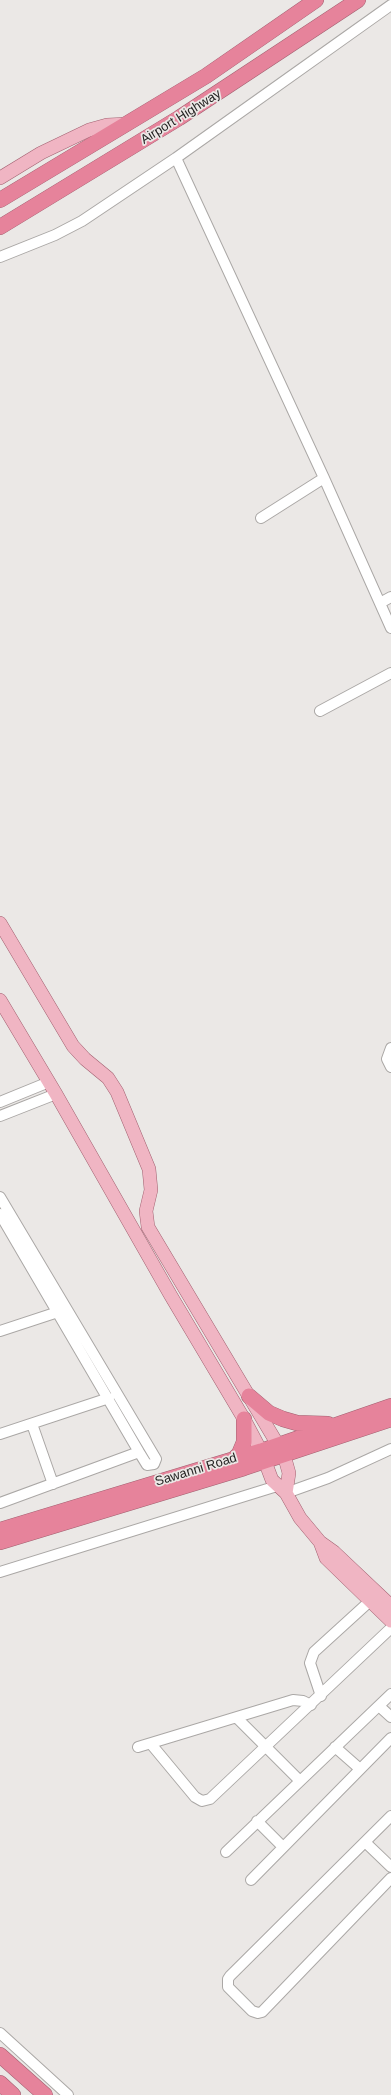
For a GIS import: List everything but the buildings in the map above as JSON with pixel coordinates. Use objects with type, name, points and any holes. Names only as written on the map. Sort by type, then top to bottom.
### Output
[{"type":"highway","name":"Airport Highway","points":[[0,200],[206,76],[316,0]]},
{"type":"highway","name":"Airport Highway","points":[[0,227],[180,118],[288,48],[358,0]]},
{"type":"highway","points":[[249,1396],[269,1413],[283,1419],[312,1424],[345,1423]]},
{"type":"highway","name":"Sawanni Road","points":[[281,1450],[345,1423],[391,1406]]},
{"type":"highway","points":[[234,1459],[239,1454],[244,1442],[244,1419]]},
{"type":"highway","name":"Sawanni Road","points":[[0,1542],[281,1450],[391,1419]]},
{"type":"highway","name":"Sawanni Road","points":[[0,1530],[234,1459],[263,1456]]},
{"type":"highway","points":[[0,2055],[45,2095]]},
{"type":"highway","points":[[0,2083],[13,2095]]},
{"type":"main road","points":[[0,178],[41,152],[89,130],[107,125],[127,124]]},
{"type":"main road","points":[[0,923],[70,1042],[85,1059],[108,1078],[117,1092],[149,1169],[151,1190],[146,1211],[148,1227],[184,1290],[281,1450],[289,1473],[282,1490]]},
{"type":"main road","points":[[0,1000],[244,1419],[263,1456],[270,1476],[282,1490],[300,1518],[320,1542],[334,1552],[391,1606]]},
{"type":"main road","points":[[171,1296],[184,1290]]},
{"type":"main road","points":[[320,1542],[323,1555],[391,1621]]},
{"type":"street","points":[[0,257],[73,227],[176,158],[391,5]]},
{"type":"street","points":[[176,158],[324,478],[391,628]]},
{"type":"street","points":[[260,518],[324,478]]},
{"type":"street","points":[[380,603],[391,597]]},
{"type":"street","points":[[320,711],[391,672]]},
{"type":"street","points":[[391,1048],[387,1059],[391,1067]]},
{"type":"street","points":[[0,1102],[49,1082]]},
{"type":"street","points":[[0,1116],[56,1094]]},
{"type":"street","points":[[0,1197],[7,1223]]},
{"type":"street","points":[[0,1214],[7,1223],[62,1310],[156,1459],[156,1462],[151,1466],[147,1465],[139,1452],[62,1310]]},
{"type":"street","points":[[0,1331],[62,1310]]},
{"type":"street","points":[[0,1434],[109,1398]]},
{"type":"street","points":[[32,1424],[52,1484]]},
{"type":"street","points":[[0,1572],[328,1478],[391,1449]]},
{"type":"street","points":[[0,1503],[139,1452]]},
{"type":"street","points":[[321,1696],[310,1663],[314,1652],[370,1601]]},
{"type":"street","points":[[151,1744],[195,1797],[202,1801],[210,1799],[321,1696],[391,1628]]},
{"type":"street","points":[[226,1852],[391,1694]]},
{"type":"street","points":[[138,1747],[294,1700],[303,1701],[311,1705]]},
{"type":"street","points":[[378,1706],[391,1717]]},
{"type":"street","points":[[236,1718],[300,1781]]},
{"type":"street","points":[[250,1880],[391,1738]]},
{"type":"street","points":[[335,1747],[360,1769]]},
{"type":"street","points":[[391,1816],[230,1976],[228,1979],[228,1987],[252,2011],[258,2014],[262,2012],[391,1878]]},
{"type":"street","points":[[257,1821],[283,1847]]},
{"type":"street","points":[[365,1842],[391,1867]]},
{"type":"street","points":[[0,2032],[68,2095]]}]
